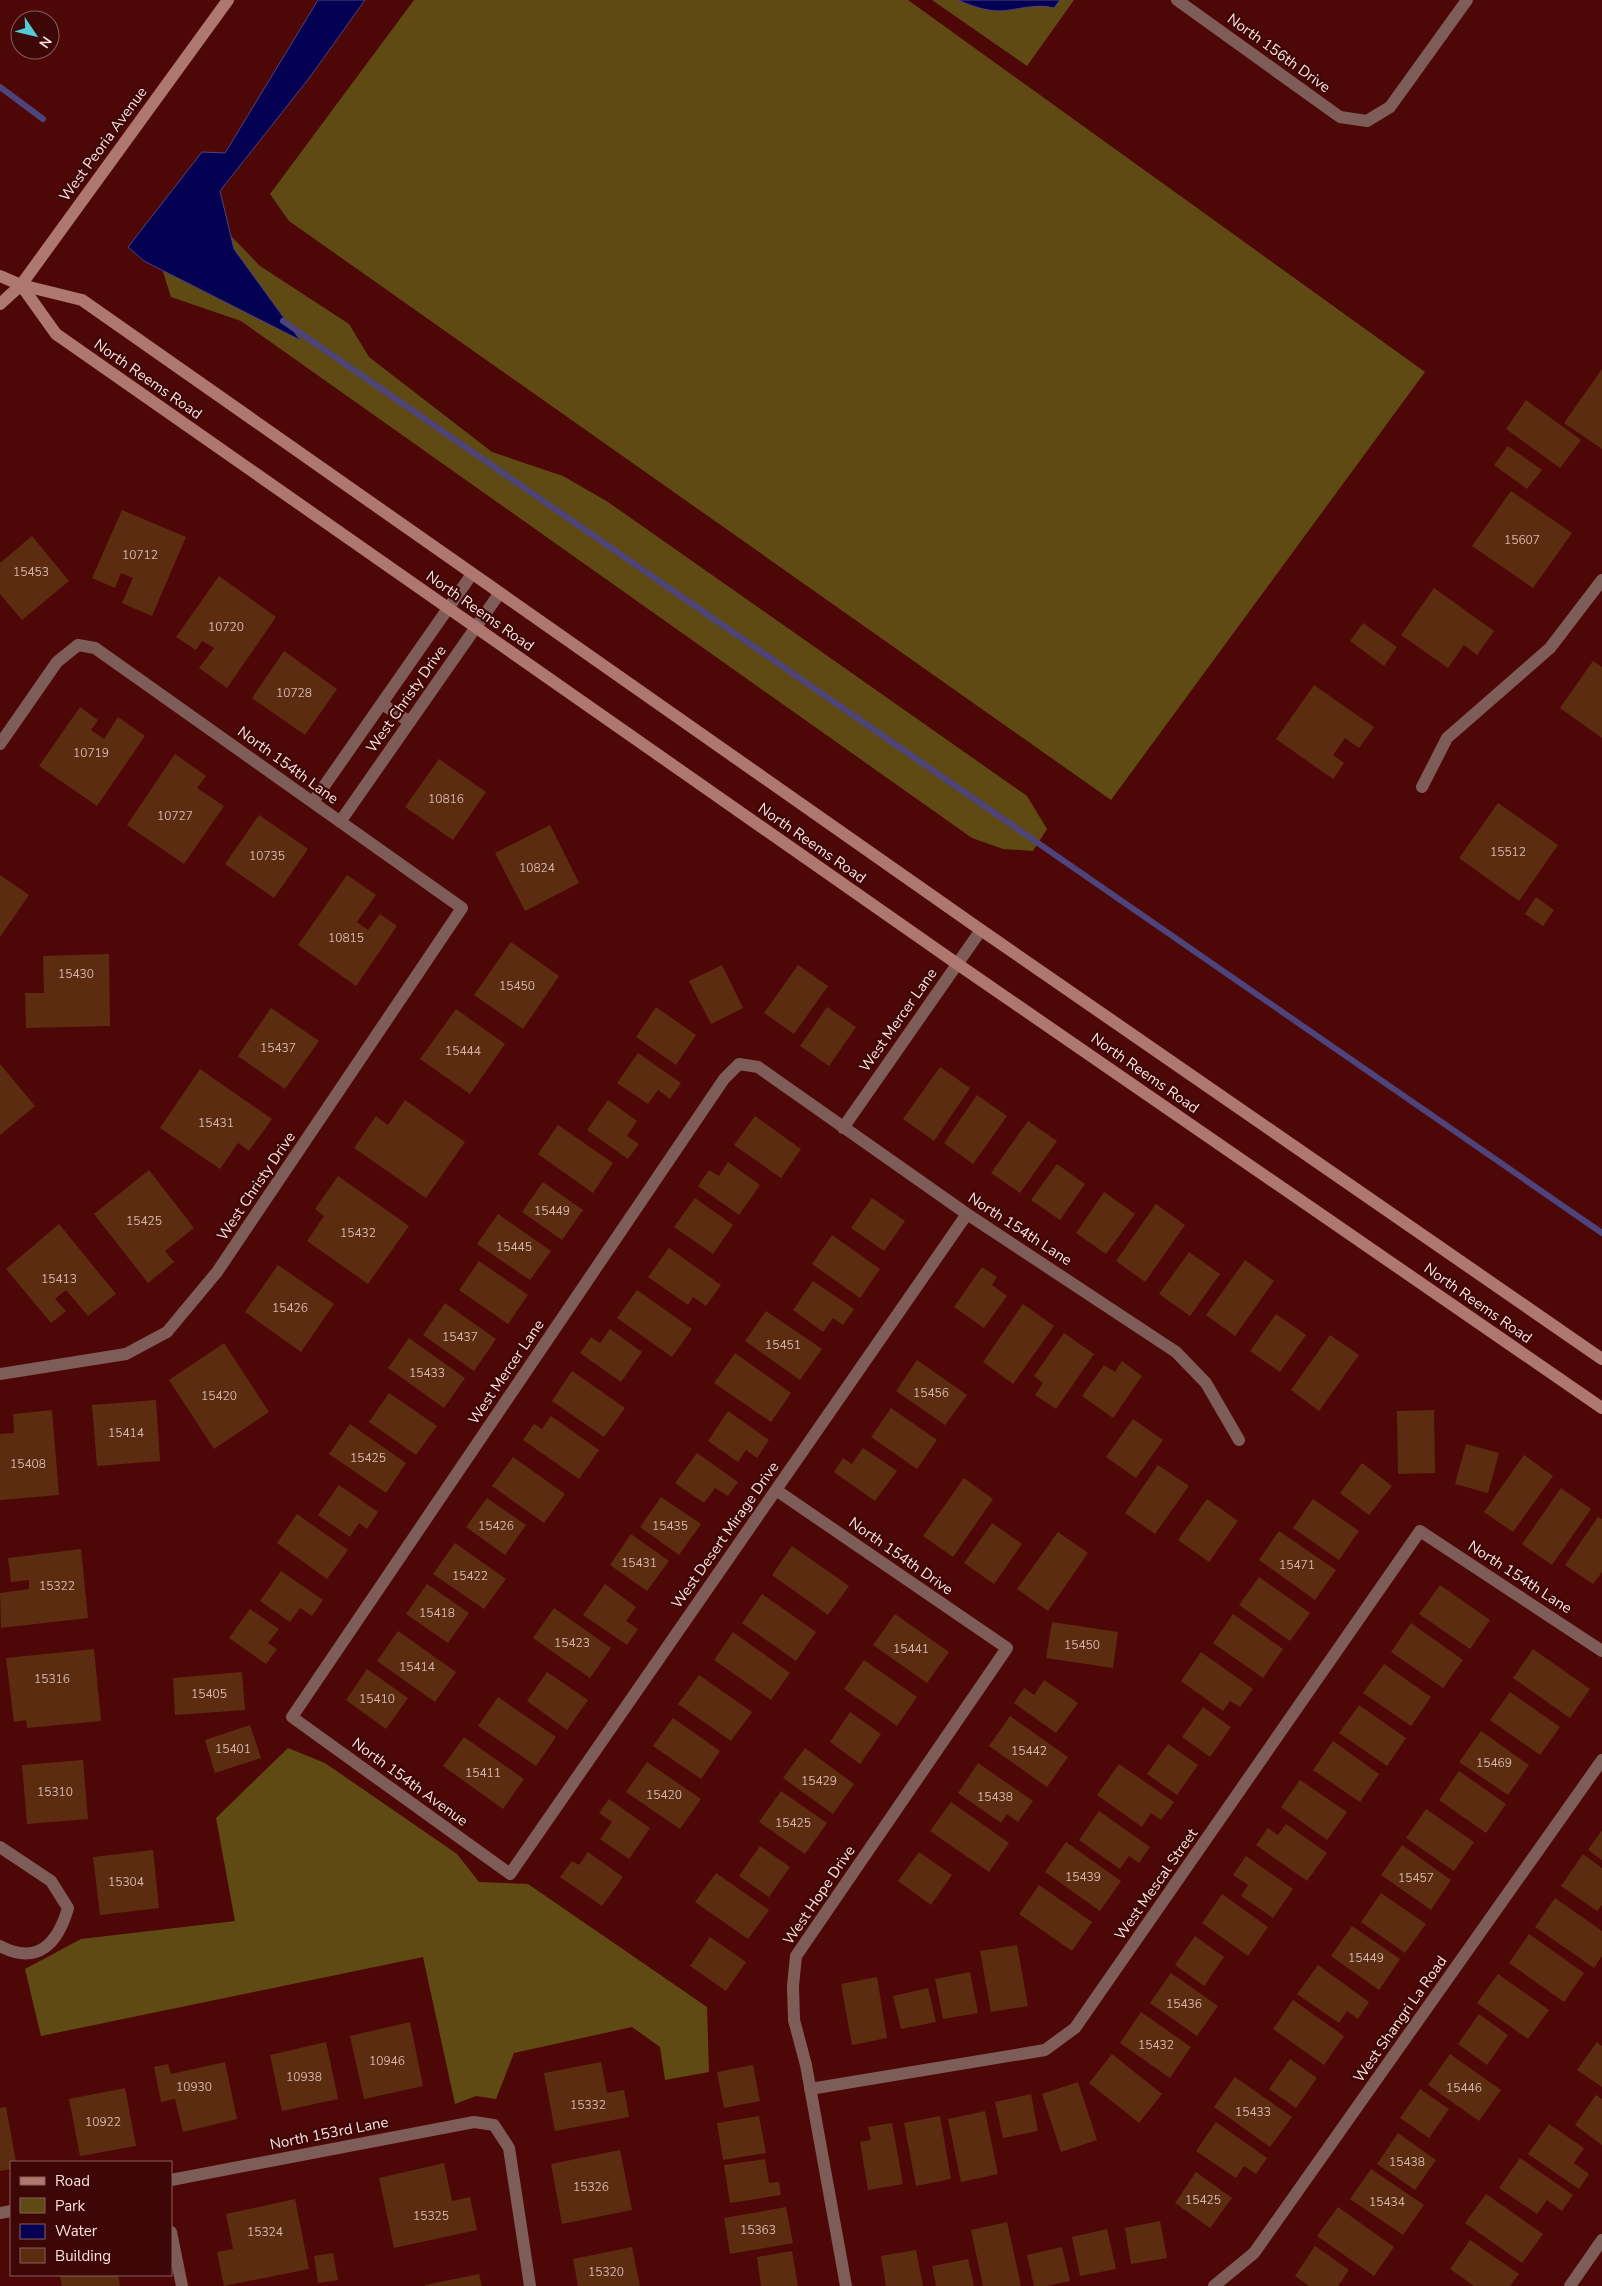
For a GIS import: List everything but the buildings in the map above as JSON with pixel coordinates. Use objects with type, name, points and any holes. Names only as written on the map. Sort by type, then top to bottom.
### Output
[{"type":"main road","name":"West Peoria Avenue","points":[[0,304],[21,285],[228,0]]},
{"type":"main road","name":"North Reems Road","points":[[0,276],[21,285],[82,300],[209,387],[499,594],[981,930],[1602,1359]]},
{"type":"main road","name":"North Reems Road","points":[[21,285],[56,334],[956,963],[1602,1408]]},
{"type":"street","name":"North 156th Drive","points":[[1177,0],[1340,117],[1367,121],[1390,107],[1466,0]]},
{"type":"street","name":"West Christy Drive","points":[[314,802],[472,574]]},
{"type":"street","points":[[1422,787],[1447,738],[1550,648],[1602,580]]},
{"type":"street","name":"West Christy Drive","points":[[340,822],[499,594]]},
{"type":"street","name":"North 154th Lane","points":[[0,744],[57,662],[78,645],[95,648],[462,908]]},
{"type":"street","points":[[382,704],[410,722]]},
{"type":"street","name":"West Christy Drive","points":[[0,1374],[126,1354],[167,1332],[217,1272],[462,908]]},
{"type":"street","name":"West Mercer Lane","points":[[843,1128],[956,963],[981,930]]},
{"type":"street","name":"West Mercer Lane","points":[[292,1717],[724,1079],[739,1064],[758,1067]]},
{"type":"street","name":"North 154th Lane","points":[[758,1067],[967,1214],[1176,1352],[1206,1383],[1239,1440]]},
{"type":"street","name":"West Desert Mirage Drive","points":[[510,1874],[967,1214]]},
{"type":"street","name":"North 154th Drive","points":[[776,1490],[1007,1648]]},
{"type":"street","name":"North 154th Lane","points":[[1420,1531],[1602,1651]]},
{"type":"street","name":"West Mescal Street","points":[[810,2089],[1045,2050],[1075,2028],[1420,1531]]},
{"type":"street","name":"West Hope Drive","points":[[846,2286],[810,2089],[794,2020],[793,1986],[796,1956],[1007,1648]]},
{"type":"street","name":"North 154th Avenue","points":[[292,1717],[510,1874]]},
{"type":"street","name":"West Shangri La Road","points":[[1214,2286],[1254,2253],[1602,1760]]},
{"type":"street","points":[[0,1848],[51,1881],[68,1908],[62,1930],[51,1942],[34,1954],[12,1952],[0,1946]]},
{"type":"street","name":"North 153rd Lane","points":[[172,2180],[474,2122],[494,2125],[509,2148],[530,2286]]},
{"type":"street","points":[[172,2237],[182,2286]]},
{"type":"street","points":[[1570,2286],[1602,2240]]},
{"type":"green space","points":[[414,0],[908,0],[1425,372],[1111,800],[289,221],[270,194]]},
{"type":"green space","points":[[932,0],[1074,0],[1027,66]]},
{"type":"green space","points":[[208,212],[260,266],[349,324],[369,357],[492,452],[563,476],[608,502],[1027,796],[1047,829],[1033,851],[1003,849],[972,838],[241,321],[171,297],[156,250]]},
{"type":"green space","points":[[288,1748],[325,1763],[457,1854],[479,1882],[528,1884],[707,2007],[709,2072],[665,2080],[660,2047],[632,2027],[514,2053],[496,2099],[476,2096],[455,2104],[423,1957],[41,2036],[25,1969],[81,1939],[235,1921],[216,1818]]},
{"type":"water","points":[[318,0],[365,0],[310,77],[220,191],[234,249],[300,340],[144,261],[128,247],[202,152],[225,153]]},
{"type":"water","points":[[958,0],[1060,0],[1054,8],[1034,6],[1000,11],[979,8]]},
{"type":"waterway","points":[[0,87],[43,119]]},
{"type":"waterway","points":[[283,321],[1602,1233]]}]
